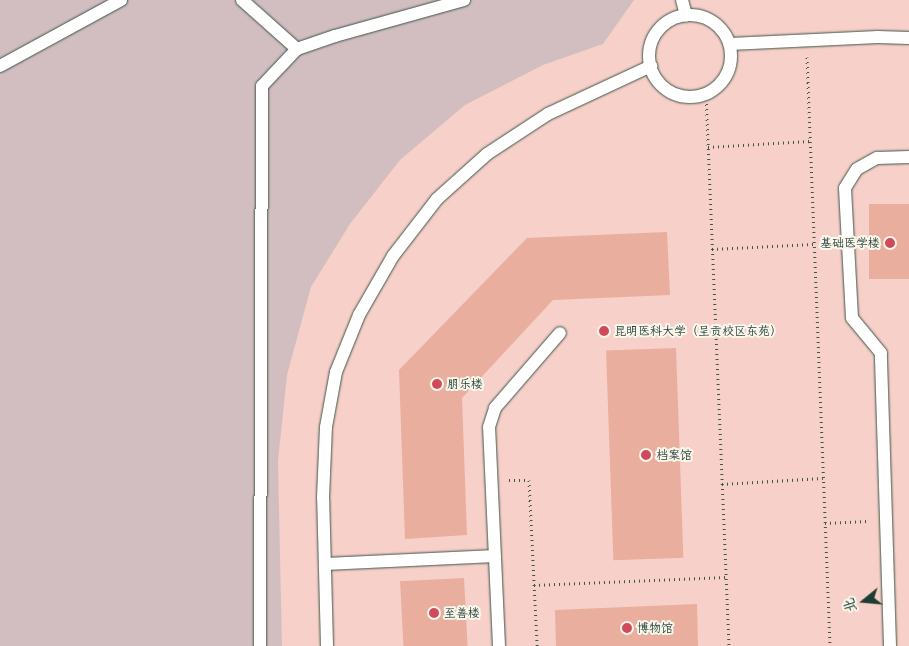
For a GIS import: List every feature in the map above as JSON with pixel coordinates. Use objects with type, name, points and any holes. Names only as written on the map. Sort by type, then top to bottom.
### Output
[{"type":"lane","points":[[0,66],[121,0]]},
{"type":"lane","points":[[242,0],[297,49]]},
{"type":"lane","points":[[260,646],[262,86],[297,49],[335,36],[464,0]]},
{"type":"lane","points":[[682,0],[686,15]]},
{"type":"lane","points":[[686,15],[700,16],[713,21],[723,31],[730,44],[729,70],[723,81],[706,94],[689,97],[676,94],[664,88],[650,66],[651,45],[661,27],[672,19],[686,15]]},
{"type":"lane","points":[[730,44],[909,38]]},
{"type":"lane","points":[[327,646],[323,498],[326,427],[336,372],[359,315],[393,256],[437,199],[487,154],[548,114],[650,66]]},
{"type":"lane","points":[[890,646],[881,353],[852,318],[845,188],[857,169],[878,158],[909,157]]},
{"type":"lane","points":[[499,646],[489,427],[495,408],[560,333]]},
{"type":"lane","points":[[326,564],[495,556]]},
{"type":"path","points":[[806,40],[830,646]]},
{"type":"path","points":[[706,94],[729,646]]},
{"type":"path","points":[[708,147],[810,141]]},
{"type":"path","points":[[712,249],[814,244]]},
{"type":"path","points":[[722,484],[823,478]]},
{"type":"path","points":[[491,481],[530,480],[537,646]]},
{"type":"path","points":[[825,523],[886,520]]},
{"type":"path","points":[[534,586],[726,577]]},
{"type":"shaded area","points":[[0,0],[634,0],[603,44],[543,65],[465,105],[400,160],[350,224],[311,287],[287,375],[278,461],[282,646],[0,646]]},
{"type":"shaded area","name":"昆明医科大学（呈贡校区东苑）","points":[[634,0],[909,0],[909,646],[282,646],[278,461],[287,375],[311,287],[350,224],[400,160],[465,105],[543,65],[603,44]]},
{"type":"building","name":"基础医学楼","points":[[869,204],[909,204],[909,279],[869,279]]},
{"type":"building","name":"朋乐楼","points":[[667,232],[670,295],[553,300],[462,398],[467,535],[405,539],[399,370],[527,238]]},
{"type":"building","name":"档案馆","points":[[676,348],[683,558],[613,560],[606,350]]},
{"type":"building","name":"至善楼","points":[[464,578],[468,646],[403,646],[400,581]]},
{"type":"building","name":"博物馆","points":[[697,604],[698,646],[556,646],[555,610]]},
{"type":"place","name":"基础医学楼","points":[[890,243]]},
{"type":"place","name":"昆明医科大学（呈贡校区东苑）","points":[[604,331]]},
{"type":"place","name":"朋乐楼","points":[[437,384]]},
{"type":"place","name":"档案馆","points":[[646,455]]},
{"type":"place","name":"至善楼","points":[[434,613]]},
{"type":"place","name":"博物馆","points":[[627,628]]}]
